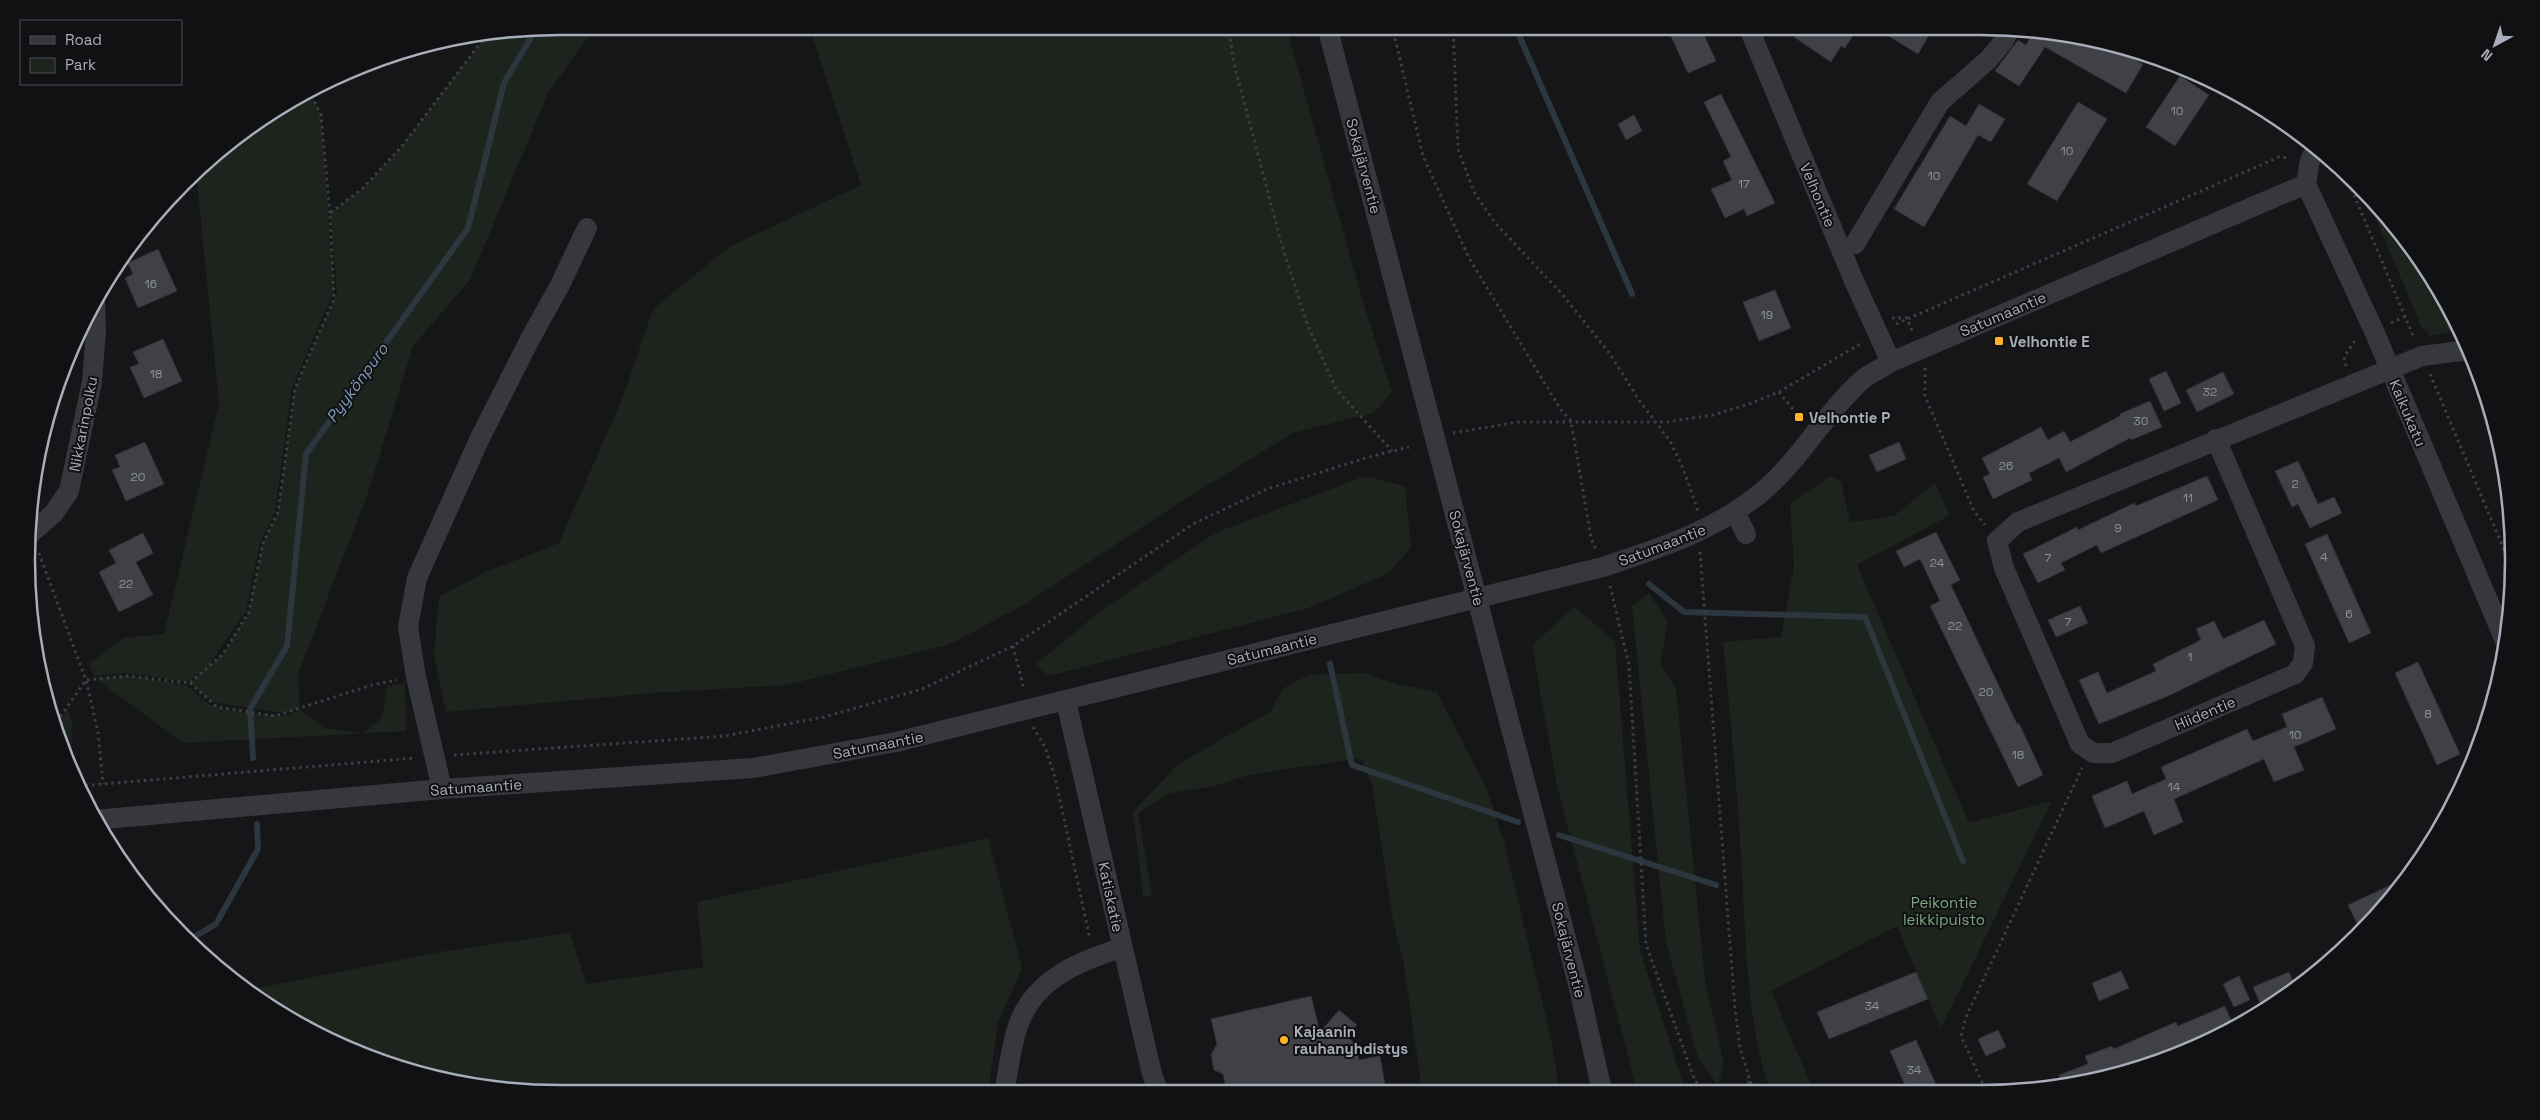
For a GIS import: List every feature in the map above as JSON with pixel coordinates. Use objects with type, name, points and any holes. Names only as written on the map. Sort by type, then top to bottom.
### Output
[{"type":"street","name":"Sokajärventie","points":[[1329,35],[1479,600],[1579,988],[1601,1085]]},
{"type":"street","name":"Velhontie","points":[[1752,35],[1891,362]]},
{"type":"street","points":[[1855,244],[1940,102],[1989,59],[2006,36]]},
{"type":"street","points":[[2306,184],[2313,154]]},
{"type":"street","name":"Satumaantie","points":[[103,819],[442,789],[753,768],[896,742],[1479,600],[1603,567],[1699,533],[1735,512],[1763,491],[1800,454],[1863,380],[1891,362],[2306,184]]},
{"type":"street","name":"Kaikukatu","points":[[2306,184],[2390,369],[2501,631]]},
{"type":"street","points":[[442,789],[416,676],[408,627],[417,578],[479,440],[560,285],[587,228]]},
{"type":"street","name":"Nikkarinpolku","points":[[36,530],[54,513],[69,491],[92,382],[95,315]]},
{"type":"street","points":[[2093,753],[2080,744],[2004,568],[1997,541],[2018,522],[2216,439],[2422,356],[2461,351]]},
{"type":"street","name":"Hiidentie","points":[[2093,753],[2112,753],[2130,746],[2295,674],[2303,663],[2305,646],[2216,439]]},
{"type":"street","points":[[1735,512],[1746,534]]},
{"type":"street","name":"Katiskatie","points":[[1066,701],[1121,948],[1156,1085]]},
{"type":"street","points":[[1006,1085],[1022,1014],[1041,989],[1058,974],[1094,956],[1121,948]]},
{"type":"path","points":[[1230,35],[1233,60],[1243,99],[1281,242],[1306,321],[1336,389],[1392,451]]},
{"type":"path","points":[[1394,35],[1423,156],[1469,258],[1561,410],[1572,421],[1591,538],[1611,589],[1629,665],[1646,944],[1698,1085]]},
{"type":"path","points":[[1453,35],[1458,149],[1474,192],[1496,224],[1562,294],[1598,339],[1670,441],[1683,468],[1698,512],[1735,1010],[1740,1048],[1751,1085]]},
{"type":"path","points":[[330,213],[363,188],[402,145],[481,41]]},
{"type":"path","points":[[190,683],[223,654],[249,612],[263,543],[278,512],[295,388],[334,299],[330,213],[321,115],[312,97]]},
{"type":"path","points":[[1449,433],[1478,430],[1519,422],[1655,422],[1714,415],[1749,404],[1779,392],[1878,333],[1907,318],[2279,157],[2313,154]]},
{"type":"path","points":[[1907,318],[1920,350],[1926,373],[1925,396],[1974,511],[1997,541]]},
{"type":"path","points":[[2351,385],[2344,357],[2354,340]]},
{"type":"path","points":[[1779,392],[1799,416]]},
{"type":"path","points":[[86,785],[725,736],[824,717],[922,689],[1012,646],[1194,524],[1267,489],[1409,447]]},
{"type":"path","points":[[35,549],[86,680],[98,732],[103,784]]},
{"type":"path","points":[[1012,646],[1034,730],[1045,747],[1055,778],[1094,956]]},
{"type":"path","points":[[86,680],[127,676],[190,683],[217,707],[275,716],[372,685],[416,676]]},
{"type":"path","points":[[60,719],[86,680]]},
{"type":"path","points":[[1983,1085],[1962,1036],[1966,1017],[2079,773],[2093,753]]},
{"type":"path","points":[[1748,1085],[1749,1080]]},
{"type":"green space","points":[[590,35],[548,93],[470,280],[413,346],[369,490],[298,674],[300,708],[284,713],[211,702],[190,683],[204,670],[187,682],[127,673],[94,676],[89,664],[123,638],[164,634],[219,404],[197,181],[240,143],[268,123],[312,97],[321,115],[334,291],[292,388],[275,512],[260,542],[246,611],[207,668],[223,654],[249,612],[263,543],[278,512],[295,388],[337,292],[330,213],[363,188],[403,145],[481,42],[491,39],[526,36]]},
{"type":"green space","points":[[812,35],[1289,35],[1362,299],[1392,392],[1374,413],[1293,433],[1185,499],[1022,606],[950,644],[787,685],[653,693],[446,712],[434,656],[439,597],[483,573],[559,543],[623,397],[653,309],[729,247],[861,185]]},
{"type":"green space","points":[[2373,212],[2397,240],[2417,268],[2452,331],[2430,336],[2421,326]]},
{"type":"green space","points":[[1365,476],[1405,486],[1411,547],[1389,573],[1308,608],[1049,676],[1035,665],[1102,610],[1215,533]]},
{"type":"green space","name":"Peikontie leikkipuisto","points":[[1831,476],[1841,481],[1850,522],[1894,516],[1935,483],[1950,515],[1857,565],[1969,823],[2052,801],[1941,1028],[1897,926],[1771,991],[1811,1085],[1769,1085],[1756,1033],[1748,975],[1731,723],[1723,642],[1781,637],[1794,566],[1790,503]]},
{"type":"green space","points":[[1649,593],[1668,622],[1660,664],[1676,688],[1705,981],[1724,1063],[1718,1085],[1698,1058],[1666,942],[1632,606]]},
{"type":"green space","points":[[1574,606],[1615,642],[1640,950],[1683,1085],[1636,1085],[1558,790],[1532,646]]},
{"type":"green space","points":[[1364,673],[1397,684],[1437,692],[1487,790],[1504,842],[1552,1043],[1558,1085],[1421,1085],[1404,965],[1393,920],[1372,785],[1361,758],[1249,775],[1214,786],[1170,793],[1138,813],[1152,896],[1143,897],[1133,812],[1178,764],[1271,711],[1282,689],[1308,675]]},
{"type":"green space","points":[[127,676],[186,685],[210,705],[246,713],[285,716],[301,710],[324,728],[363,733],[382,718],[387,686],[405,684],[406,731],[183,743],[95,678]]},
{"type":"green space","points":[[68,709],[72,724],[71,751],[63,729],[60,720]]},
{"type":"green space","points":[[988,838],[1022,968],[998,1023],[989,1085],[560,1085],[491,1081],[424,1067],[359,1045],[297,1015],[256,988],[440,952],[570,933],[586,984],[703,967],[697,902]]},
{"type":"building","points":[[1670,35],[1704,35],[1716,61],[1688,73]]},
{"type":"building","points":[[1795,35],[1853,35],[1845,48],[1841,46],[1831,62],[1794,37]]},
{"type":"building","points":[[1887,35],[1929,35],[1918,54]]},
{"type":"building","points":[[2030,38],[2049,39],[2082,45],[2133,58],[2143,64],[2126,93],[2045,47],[2019,86],[1995,71],[2018,40],[2026,45]]},
{"type":"building","points":[[2180,76],[2209,95],[2175,146],[2146,127]]},
{"type":"building","points":[[1721,94],[1775,203],[1747,216],[1744,209],[1725,218],[1711,189],[1732,180],[1723,161],[1731,157],[1704,102]]},
{"type":"building","points":[[2078,102],[2107,119],[2057,201],[2027,184]]},
{"type":"building","points":[[1979,104],[2005,119],[1991,142],[1978,135],[1924,227],[1894,209],[1950,116],[1966,126]]},
{"type":"building","points":[[1634,115],[1642,131],[1626,140],[1618,124]]},
{"type":"building","points":[[158,249],[177,291],[138,308],[125,278],[133,274],[128,263]]},
{"type":"building","points":[[1775,290],[1791,328],[1759,341],[1743,302]]},
{"type":"building","points":[[163,339],[182,381],[144,398],[130,367],[139,364],[133,352]]},
{"type":"building","points":[[2166,371],[2181,403],[2164,411],[2149,379]]},
{"type":"building","points":[[2223,372],[2234,394],[2197,412],[2186,390]]},
{"type":"building","points":[[2150,401],[2162,427],[2131,440],[2130,438],[2066,472],[2059,458],[2029,473],[2032,480],[1993,499],[1983,477],[1990,474],[1982,458],[2041,427],[2048,440],[2064,431],[2070,442],[2120,416],[2120,414]]},
{"type":"building","points":[[145,442],[164,484],[126,501],[112,470],[120,467],[115,455]]},
{"type":"building","points":[[1899,442],[1906,459],[1877,472],[1869,455]]},
{"type":"building","points":[[2298,461],[2318,504],[2334,497],[2342,513],[2310,528],[2298,504],[2292,507],[2275,471]]},
{"type":"building","points":[[2207,476],[2218,500],[2101,553],[2097,545],[2061,563],[2065,570],[2038,583],[2023,554],[2077,527],[2078,530],[2134,503],[2136,506]]},
{"type":"building","points":[[1936,532],[1960,580],[1951,585],[2043,775],[2018,787],[1930,606],[1940,601],[1920,559],[1904,567],[1896,551]]},
{"type":"building","points":[[143,533],[153,553],[136,562],[153,595],[119,612],[99,572],[116,563],[109,550]]},
{"type":"building","points":[[2327,534],[2371,633],[2349,643],[2305,544]]},
{"type":"building","points":[[2080,606],[2088,623],[2056,637],[2048,620]]},
{"type":"building","points":[[2264,620],[2276,644],[2168,696],[2099,724],[2079,680],[2098,672],[2107,693],[2156,671],[2153,664],[2201,640],[2196,629],[2214,621],[2223,639]]},
{"type":"building","points":[[2418,662],[2460,754],[2437,765],[2395,673]]},
{"type":"building","points":[[2322,697],[2336,729],[2294,747],[2304,770],[2274,782],[2264,759],[2174,799],[2183,822],[2154,835],[2144,811],[2105,828],[2092,796],[2127,781],[2132,794],[2166,779],[2161,767],[2247,729],[2253,741],[2287,727],[2282,714]]},
{"type":"building","points":[[2394,884],[2358,924],[2348,905]]},
{"type":"building","points":[[2121,971],[2129,988],[2099,1001],[2092,983]]},
{"type":"building","points":[[1916,972],[1928,999],[1829,1039],[1817,1012]]},
{"type":"building","points":[[2289,972],[2293,982],[2260,1004],[2253,987]]},
{"type":"building","points":[[2239,976],[2250,1000],[2234,1007],[2223,984]]},
{"type":"building","name":"Kajaanin rauhanyhdistys","points":[[1311,996],[1320,1032],[1339,1010],[1357,1025],[1347,1037],[1356,1044],[1359,1060],[1380,1056],[1385,1085],[1225,1085],[1223,1074],[1214,1070],[1211,1055],[1217,1044],[1211,1019]]},
{"type":"building","points":[[2225,1006],[2231,1021],[2181,1045],[2149,1057],[2116,1067],[2060,1079],[2059,1075],[2088,1064],[2085,1056],[2112,1046],[2114,1049],[2176,1022],[2178,1026]]},
{"type":"building","points":[[1998,1030],[2006,1047],[1986,1056],[1978,1039]]},
{"type":"building","points":[[1916,1040],[1936,1085],[1905,1085],[1890,1051]]},
{"type":"waterway","points":[[1519,35],[1632,294]]},
{"type":"waterway","name":"Pyykönpuro","points":[[253,758],[250,709],[287,646],[306,454],[468,228],[504,83],[532,36]]},
{"type":"waterway","points":[[1649,584],[1684,612],[1865,617],[1963,861]]},
{"type":"waterway","points":[[1330,664],[1352,765],[1518,822]]},
{"type":"waterway","name":"Pyykönpuro","points":[[195,937],[216,924],[258,849],[257,824]]},
{"type":"waterway","points":[[1559,835],[1716,885]]},
{"type":"place","name":"Velhontie E","points":[[1999,341]]},
{"type":"place","name":"Velhontie P","points":[[1799,417]]},
{"type":"place","name":"Kajaanin rauhanyhdistys","points":[[1284,1040]]}]
